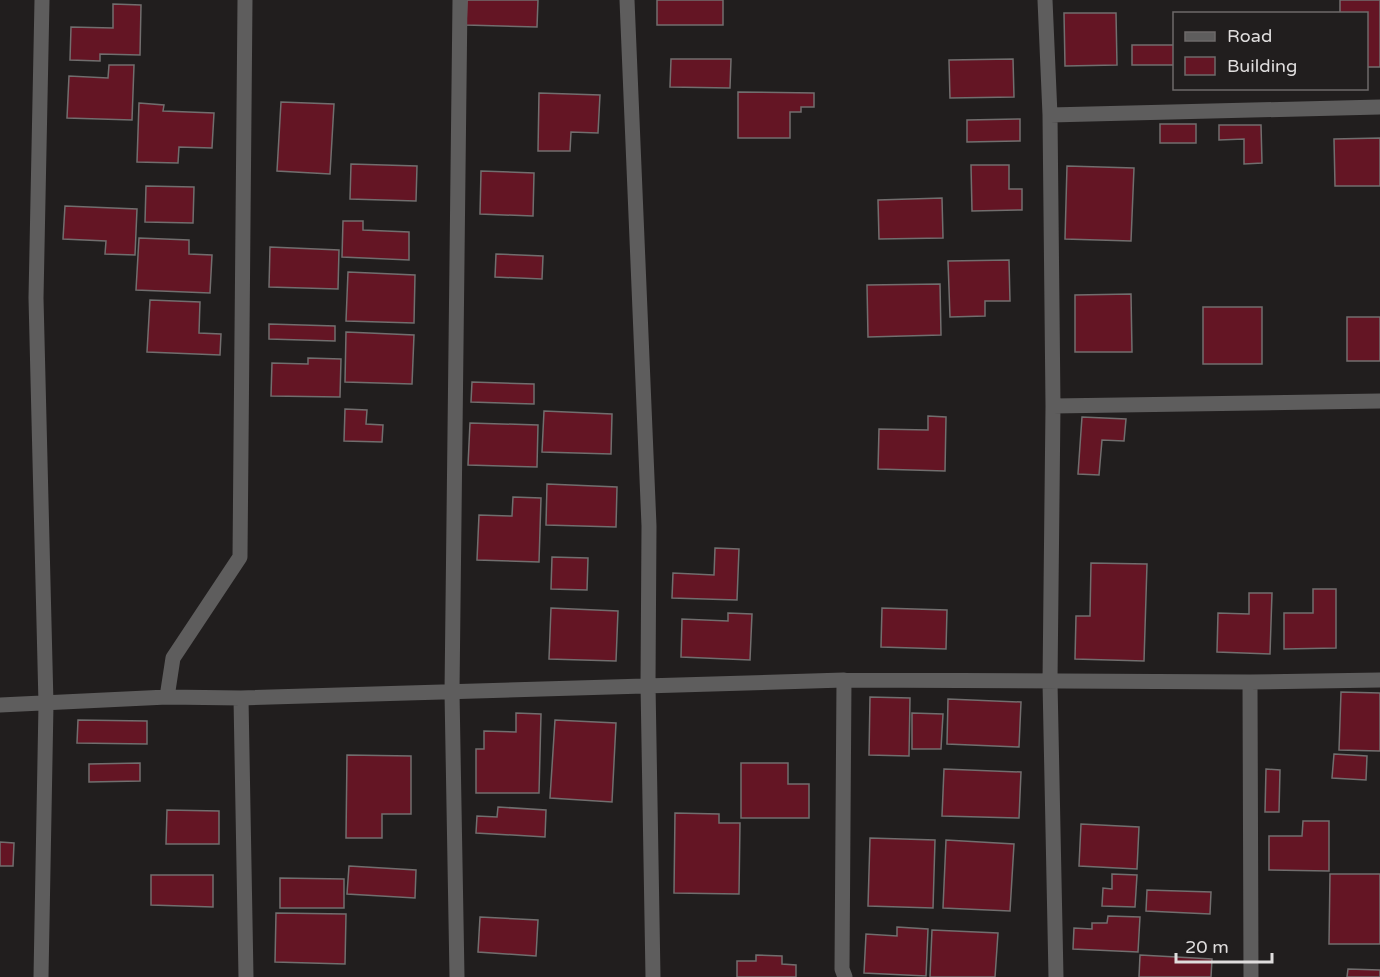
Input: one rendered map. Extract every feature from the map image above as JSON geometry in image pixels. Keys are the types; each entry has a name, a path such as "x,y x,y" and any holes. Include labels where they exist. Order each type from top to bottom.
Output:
{"street":[{"path":"41,977 46,704 36,298 42,0"},
{"path":"167,697 173,658 240,558 245,0"},
{"path":"457,977 452,692 460,0"},
{"path":"627,0 649,526 648,684 653,977"},
{"path":"1045,0 1050,115 1053,406 1050,682 1056,977"},
{"path":"1050,115 1380,107"},
{"path":"1053,406 1380,401"},
{"path":"0,705 167,697 241,698 648,684 844,680 1050,682 1380,680"},
{"path":"844,680 842,969 845,977"},
{"path":"1250,682 1251,977"},
{"path":"241,698 246,977"}],"building":[{"path":"467,0 538,0 537,27 466,25"},
{"path":"657,0 723,0 723,25 657,25"},
{"path":"1340,0 1380,0 1380,67 1368,67 1368,12 1340,12"},
{"path":"113,4 141,5 140,55 100,54 100,61 70,60 71,27 113,28"},
{"path":"1064,13 1116,13 1117,65 1065,66"},
{"path":"1132,45 1173,45 1173,65 1132,65"},
{"path":"671,59 731,59 730,88 670,87"},
{"path":"1013,59 1014,97 950,98 949,60"},
{"path":"109,65 134,65 132,120 67,118 69,76 108,78"},
{"path":"738,92 814,93 814,107 801,107 801,112 790,112 790,138 738,138"},
{"path":"539,93 600,95 598,133 571,132 570,151 538,151"},
{"path":"281,102 334,104 330,174 277,171"},
{"path":"139,103 164,105 163,111 214,113 212,148 179,147 178,163 137,162"},
{"path":"1020,119 1020,141 967,142 967,120"},
{"path":"1160,124 1196,124 1196,143 1160,143"},
{"path":"1219,125 1261,125 1262,163 1244,164 1244,139 1219,140"},
{"path":"1380,138 1380,186 1335,186 1334,139"},
{"path":"351,164 417,166 416,201 350,199"},
{"path":"971,165 1009,165 1009,189 1022,189 1022,210 972,211"},
{"path":"1067,166 1134,168 1131,241 1065,239"},
{"path":"481,171 534,173 533,216 480,214"},
{"path":"146,186 194,187 193,223 145,222"},
{"path":"942,198 943,238 879,239 878,200"},
{"path":"65,206 137,209 135,255 105,254 106,241 63,239"},
{"path":"343,221 363,221 363,230 409,232 409,260 342,257"},
{"path":"139,238 189,240 189,254 212,255 210,293 136,290"},
{"path":"270,247 339,250 338,289 269,287"},
{"path":"496,254 543,256 542,279 495,277"},
{"path":"1009,260 1010,301 985,301 985,316 950,317 948,261"},
{"path":"348,272 415,275 414,323 346,321"},
{"path":"940,284 941,335 868,337 867,285"},
{"path":"1131,294 1132,352 1075,352 1075,295"},
{"path":"150,300 200,302 199,333 221,334 220,355 147,352"},
{"path":"1203,307 1262,307 1262,364 1203,364"},
{"path":"1347,317 1380,317 1380,361 1347,361"},
{"path":"269,324 335,326 335,341 269,339"},
{"path":"346,332 414,335 412,384 345,382"},
{"path":"308,358 341,359 340,397 271,396 272,363 308,364"},
{"path":"472,382 534,384 534,404 471,402"},
{"path":"345,409 367,410 366,424 383,425 382,442 344,441"},
{"path":"544,411 612,414 611,454 542,452"},
{"path":"928,416 946,417 945,471 878,469 879,429 928,430"},
{"path":"1082,417 1126,419 1124,441 1102,440 1099,475 1078,474"},
{"path":"470,423 538,425 537,467 468,465"},
{"path":"547,484 617,487 616,527 546,525"},
{"path":"513,497 541,498 539,562 477,560 479,515 512,516"},
{"path":"715,548 739,549 737,600 672,598 673,573 714,575"},
{"path":"552,557 588,558 587,590 551,589"},
{"path":"1091,563 1147,564 1144,661 1075,659 1076,616 1090,616"},
{"path":"1313,589 1336,589 1336,648 1284,649 1284,613 1313,613"},
{"path":"1249,593 1272,593 1270,654 1217,652 1218,613 1249,614"},
{"path":"551,608 618,611 616,661 549,659"},
{"path":"882,608 947,610 946,649 881,647"},
{"path":"728,613 752,614 750,660 681,657 682,619 728,621"},
{"path":"1341,692 1380,693 1380,751 1339,750"},
{"path":"870,697 910,698 909,756 869,755"},
{"path":"948,699 1021,702 1019,747 947,744"},
{"path":"516,713 541,714 539,793 476,793 476,749 484,749 484,731 516,732"},
{"path":"912,713 943,714 941,749 912,749"},
{"path":"78,720 147,721 147,744 77,743"},
{"path":"555,720 616,723 612,802 550,798"},
{"path":"1334,754 1367,756 1366,780 1332,778"},
{"path":"347,755 411,756 411,814 382,814 382,838 346,838"},
{"path":"140,763 140,781 89,782 89,764"},
{"path":"741,763 788,763 788,784 809,784 809,818 741,818"},
{"path":"944,769 1021,772 1019,818 942,816"},
{"path":"1266,769 1280,770 1279,812 1265,812"},
{"path":"498,807 546,810 545,837 476,833 477,816 497,817"},
{"path":"167,810 219,811 219,844 166,844"},
{"path":"675,813 719,814 719,823 740,823 739,894 674,893"},
{"path":"1303,821 1329,821 1329,871 1269,870 1269,836 1302,836"},
{"path":"1081,824 1139,827 1137,869 1079,866"},
{"path":"870,838 935,840 933,908 868,906"},
{"path":"946,840 1014,844 1010,911 943,908"},
{"path":"0,842 14,843 13,866 0,866"},
{"path":"349,866 416,870 415,898 347,894"},
{"path":"1112,874 1137,875 1135,907 1102,906 1103,888 1112,889"},
{"path":"1330,874 1380,874 1380,944 1329,944"},
{"path":"151,875 213,875 213,907 151,905"},
{"path":"280,878 344,879 344,908 280,908"},
{"path":"1147,890 1211,892 1210,914 1146,911"},
{"path":"276,913 346,914 345,964 275,962"},
{"path":"1108,916 1140,917 1138,952 1073,949 1074,928 1092,929 1092,923 1107,923"},
{"path":"480,917 538,920 536,956 478,952"},
{"path":"897,927 928,929 926,976 864,973 866,934 897,936"},
{"path":"932,930 998,933 995,977 930,977"},
{"path":"756,955 782,956 782,964 796,965 796,977 737,977 737,961 756,961"},
{"path":"1140,955 1212,959 1211,977 1139,977"},
{"path":"1348,969 1380,970 1380,977 1347,977"}]}
